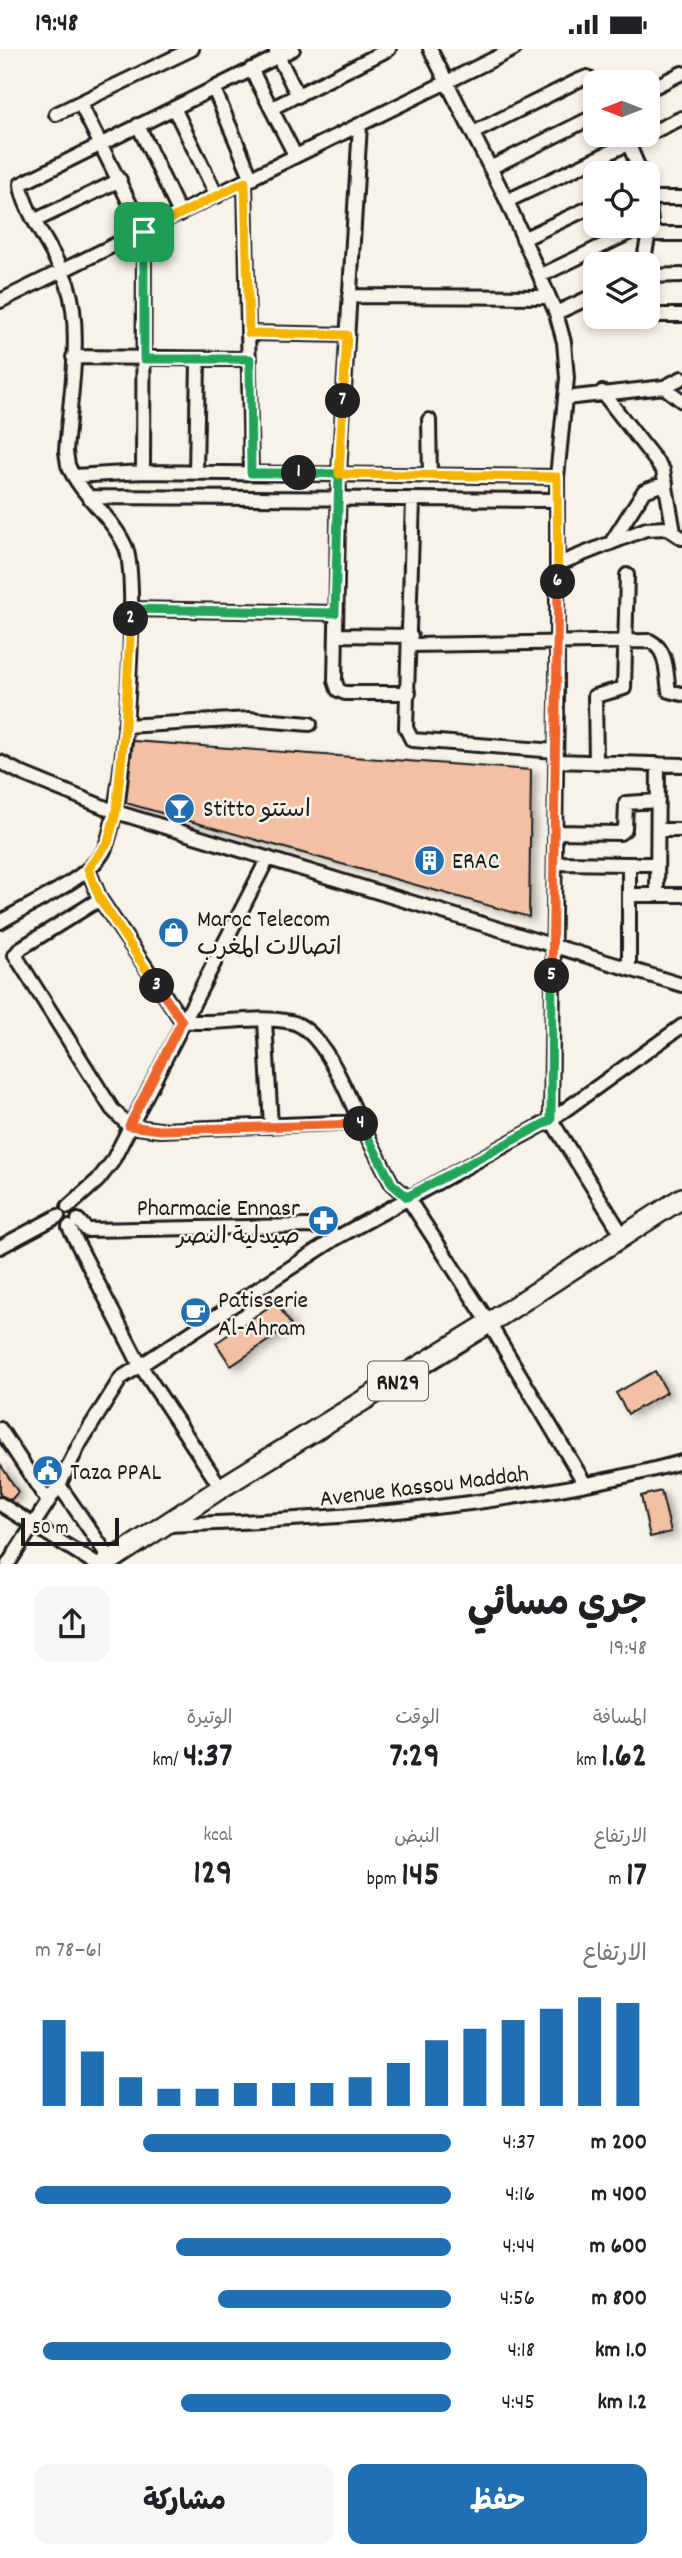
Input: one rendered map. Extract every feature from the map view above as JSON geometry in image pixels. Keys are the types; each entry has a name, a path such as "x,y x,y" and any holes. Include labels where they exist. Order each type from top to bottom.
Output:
{"main road":[{"name":"RN29","path":"104,1562 489,1323 682,1198"}],"street":[{"path":"56,114 192,49"},
{"path":"0,922 88,869 108,842 116,812 125,726 131,609 131,572 125,547 74,475 66,452 73,357 71,299 63,273 21,190 22,181 214,89 277,53 293,49"},
{"path":"272,108 389,49"},
{"path":"430,49 507,201 540,276 556,313 567,362 566,398 557,477 551,1120 624,1236"},
{"path":"0,302 514,49"},
{"path":"277,53 298,96"},
{"path":"251,69 295,155"},
{"path":"660,84 682,73"},
{"path":"473,133 583,79"},
{"path":"214,89 248,180 251,473"},
{"path":"80,103 144,232 144,472"},
{"path":"174,108 217,196"},
{"path":"660,129 682,118"},
{"path":"490,167 583,122"},
{"path":"138,125 180,214"},
{"path":"360,125 338,497 335,613 338,690 345,693 409,693"},
{"path":"507,201 625,147"},
{"path":"36,220 120,180"},
{"path":"660,198 682,198"},
{"path":"523,239 583,211"},
{"path":"660,229 682,235"},
{"path":"540,276 621,238"},
{"path":"660,276 682,275"},
{"path":"349,296 549,297"},
{"path":"556,313 583,301"},
{"path":"660,315 682,315"},
{"path":"249,333 347,335"},
{"path":"73,357 198,361 250,359"},
{"path":"196,473 198,361"},
{"path":"566,398 664,387 682,378"},
{"path":"664,387 682,401"},
{"path":"602,393 657,462 666,483 678,535"},
{"path":"429,420 430,476"},
{"path":"74,475 144,472 557,477"},
{"path":"610,543 640,495 666,483"},
{"path":"89,497 338,497 557,501"},
{"path":"413,499 411,641 406,728 412,740 596,762 682,765"},
{"path":"558,564 646,529 662,527 678,535"},
{"path":"596,762 596,696 623,690 627,642 627,575"},
{"path":"131,609 335,613"},
{"path":"336,635 411,641 655,643 666,666 668,691 682,694"},
{"path":"125,726 249,719 310,724"},
{"path":"0,762 116,812 682,985"},
{"path":"657,895 659,764"},
{"path":"555,832 620,833 625,829 626,803 658,801"},
{"path":"658,830 682,830"},
{"path":"0,1247 63,1212 98,1180 112,1162 268,858"},
{"path":"555,863 657,864"},
{"path":"628,968 629,865"},
{"path":"88,869 100,899 182,1021"},
{"path":"629,895 682,895"},
{"path":"100,899 21,948 15,955 83,1066 112,1109 129,1126 160,1130 360,1122"},
{"path":"182,1021 293,1022 316,1039 392,1184 407,1197 489,1323 585,1484"},
{"path":"265,1021 271,1126"},
{"path":"8,1564 32,1522 59,1485 121,1378 338,1237 551,1120 682,1026"},
{"path":"63,1212 77,1212 73,1224 140,1365 221,1487"},
{"path":"73,1224 87,1230 307,1226 320,1227 338,1237"},
{"path":"0,1429 47,1500"},
{"name":"Avenue Kassou Maddah","path":"167,1525 283,1522 524,1496 682,1462"},
{"path":"59,1485 104,1562"},
{"path":"0,1504 104,1562"}],"building":[{"name":"ERAC","path":"133,741 531,770 529,917 126,803"},
{"path":"276,1302 291,1325 231,1366 216,1343"},
{"path":"655,1371 667,1392 628,1414 616,1393"},
{"path":"0,1464 18,1492 11,1500 0,1495"},
{"path":"661,1491 671,1532 650,1537 641,1496"}],"place":[{"name":"Stitto استتو","path":"180,808"},
{"name":"ERAC","path":"429,860"},
{"name":"Maroc Telecom اتصالات المغرب","path":"174,932"},
{"name":"Pharmacie Ennasr صيدلية النصر","path":"323,1221"},
{"name":"Patisserie Al-Ahram","path":"195,1313"},
{"name":"Taza PPAL","path":"47,1471"}],"route":[{"path":"144,232 144,359 250,359 251,473 339,474 335,613 131,609 125,726 116,812 108,842 101,856 88,869 100,899 182,1021 129,1126 160,1130 360,1122 392,1184 407,1197 551,1120 557,477 339,474 347,335 249,333 245,182 144,232"}]}
